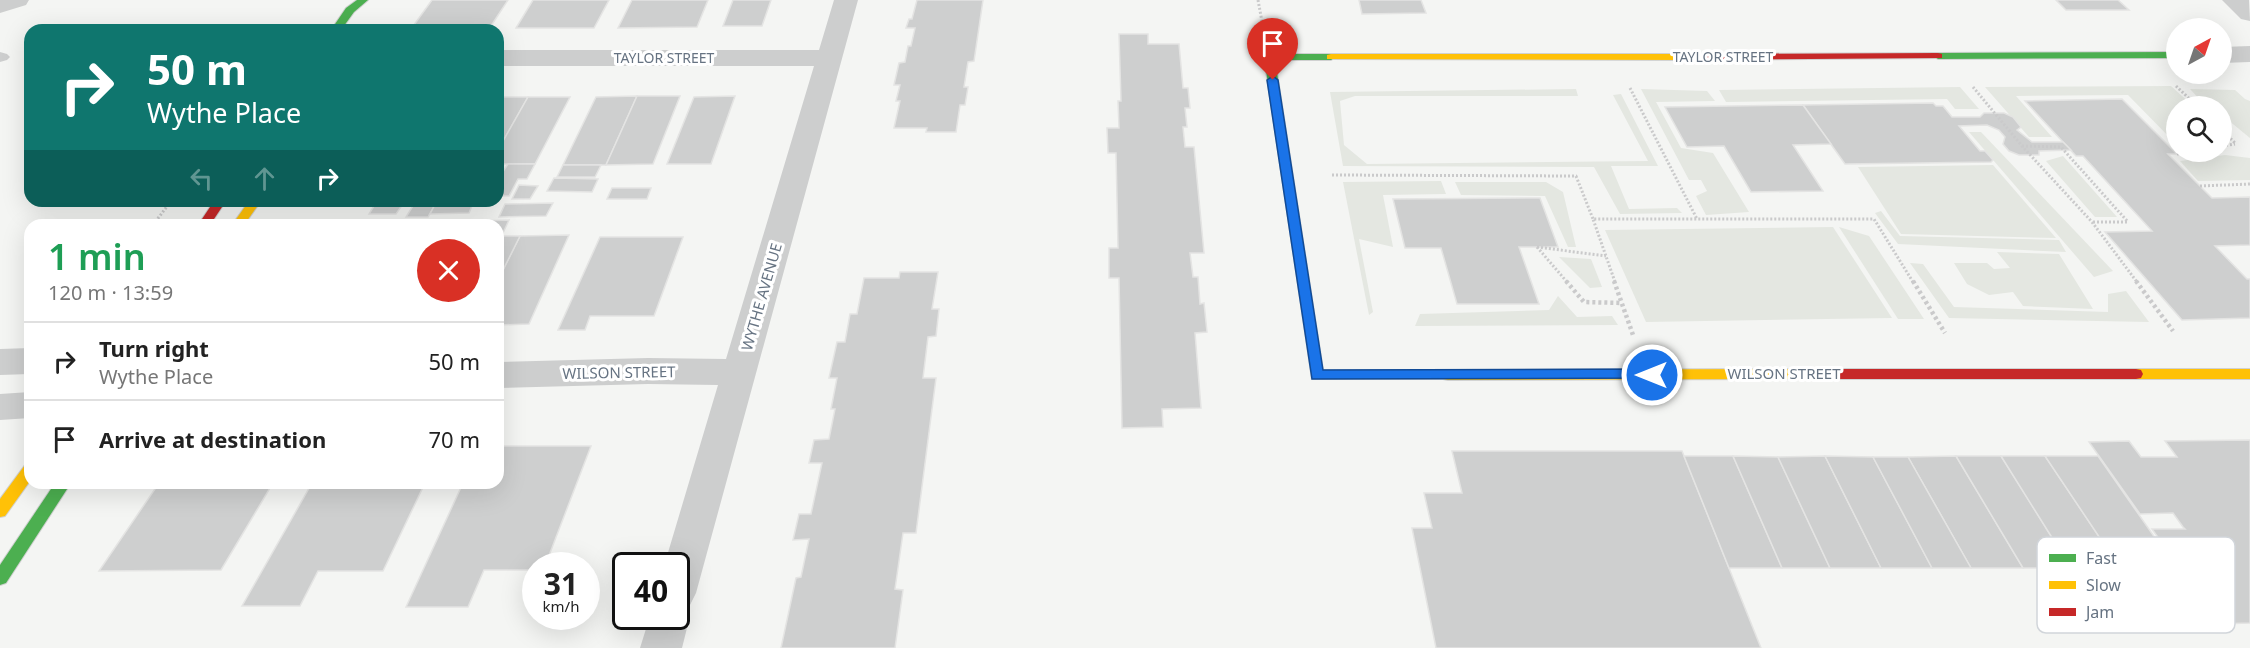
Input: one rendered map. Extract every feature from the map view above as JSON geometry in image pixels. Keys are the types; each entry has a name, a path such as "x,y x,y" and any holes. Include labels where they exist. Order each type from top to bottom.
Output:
{"street":[{"path":"0,6 17,0"},
{"path":"340,24 350,10 363,0"},
{"name":"WYTHE AVENUE","path":"688,552 846,0"},
{"path":"2234,0 2250,14"},
{"path":"2232,55 2250,54"},
{"name":"TAYLOR STREET","path":"1317,375 1269,57 2166,55"},
{"name":"TAYLOR STREET","path":"504,58 830,58"},
{"name":"WILSON STREET","path":"504,375 740,372"},
{"name":"WILSON STREET","path":"1317,375 2250,374"},
{"path":"0,407 24,405"},
{"path":"0,511 24,477"},
{"path":"0,578 59,489"},
{"path":"661,648 666,630"}],"path":[{"path":"1626,79 1696,219"},
{"path":"2174,84 2187,96"},
{"path":"1972,86 2022,146 2092,222 2173,332"},
{"path":"2022,146 2061,147 2128,222 2092,222"},
{"path":"1332,175 1576,176 1633,335"},
{"path":"2200,186 2250,184"},
{"path":"1593,219 1874,219 1945,333"},
{"path":"1606,256 1537,247 1584,302 1622,303"}],"shaded area":[{"path":"2171,86 2182,96 2166,96 2166,134 2128,95 2016,96 2052,137 2029,137 1985,87"},
{"path":"1960,87 1979,109 1955,109 1947,99 1726,102 1719,90"},
{"path":"1576,89 1578,96 1355,96 1340,101 1344,145 1367,164 1648,161 1613,95 1621,94 1658,166 1611,166 1629,209 1677,208 1682,213 1620,214 1594,167 1343,166 1330,92"},
{"path":"1641,89 1707,91 1715,101 1656,102 1681,148 1713,153 1749,212 1706,215 1696,196 1707,191 1701,180 1689,180"},
{"path":"2190,89 2235,90 2250,101 2250,138 2232,123 2232,96 2197,96"},
{"path":"1969,132 1981,132 2113,271 2094,277"},
{"path":"2063,156 2117,217 2095,217 2046,161"},
{"path":"2232,156 2250,158 2250,180 2198,181 2181,162 2232,162"},
{"path":"1993,165 2056,238 1901,234 1858,167"},
{"path":"1441,181 1446,194 1383,195 1393,247 1359,239 1373,312 1369,315 1343,182"},
{"path":"1455,182 1546,182 1563,192 1576,247 1568,247 1545,196 1461,195"},
{"path":"1881,211 1900,236 2059,240 2066,252 1898,244 1875,213"},
{"path":"1833,227 1892,318 1646,322 1605,230"},
{"path":"1839,227 1869,236 1924,319 1898,319"},
{"path":"1997,252 2059,254 2093,309 2023,306 2013,292 1989,295 1967,284 1954,263 1987,263 1994,269 2010,268"},
{"path":"1559,257 1591,259 1602,287 1590,288"},
{"path":"1910,263 1923,264 1954,307 2108,312 2108,294 2126,291 2149,322 1949,318"},
{"path":"1558,296 1577,317 1612,316 1618,325 1415,326 1420,314 1549,310"}],"building":[{"path":"432,0 508,0 492,24 415,24"},
{"path":"533,0 609,0 594,28 516,28"},
{"path":"632,0 708,0 697,27 618,28"},
{"path":"733,0 771,0 762,26 723,26"},
{"path":"917,0 983,0 974,61 968,62 964,87 968,87 965,105 960,105 956,132 926,132 927,128 894,128 900,101 896,101 900,85 894,85 899,63 905,62 908,46 911,46 915,28 906,28 909,19 912,19"},
{"path":"1359,0 1421,0 1426,13 1362,14"},
{"path":"2056,0 2118,0 2129,10 2066,10"},
{"path":"1119,34 1148,34 1148,44 1179,44 1183,88 1188,88 1190,108 1185,108 1187,127 1183,127 1185,147 1194,147 1204,253 1190,253 1193,277 1198,277 1200,304 1204,303 1207,332 1195,333 1201,408 1162,409 1163,427 1122,428 1119,278 1109,278 1109,248 1118,248 1116,153 1108,153 1107,128 1119,128 1118,101 1121,101"},
{"path":"637,96 606,165 563,165 596,97"},
{"path":"637,96 680,96 653,164 606,165"},
{"path":"735,96 711,164 667,164 694,97"},
{"path":"504,97 528,97 504,139"},
{"path":"528,97 570,97 535,164 504,164 504,139"},
{"path":"2122,99 2166,143 2166,162 2176,162 2212,198 2250,197 2250,245 2215,246 2247,279 2250,279 2250,318 2182,320 2105,232 2152,231 2083,156 2076,156 2025,101"},
{"path":"1933,103 1936,106 1943,106 1952,117 1980,117 1984,113 2004,113 2013,117 2021,127 2017,130 2032,142 2063,142 2071,150 2039,151 2039,155 2019,155 2009,151 2003,144 2005,137 1999,130 1987,125 1959,126 1980,151 1985,151 1993,160 1991,162 1845,164 1803,105"},
{"path":"1803,105 1831,144 1793,145 1823,191 1751,192 1724,146 1687,147 1665,107"},
{"path":"508,164 535,164 527,179 518,179 509,196 504,196 504,170"},
{"path":"563,165 601,165 595,177 557,177"},
{"path":"554,178 598,179 592,192 547,191"},
{"path":"519,185 538,186 530,199 512,199"},
{"path":"612,188 651,188 647,199 607,199"},
{"path":"1540,198 1558,247 1519,247 1539,304 1457,304 1441,248 1405,248 1393,199"},
{"path":"553,203 546,216 499,217 505,204"},
{"path":"373,207 401,207 396,214 369,214"},
{"path":"412,207 434,207 428,217 406,217"},
{"path":"434,207 472,207 469,213 430,214"},
{"path":"504,220 509,220 504,231"},
{"path":"569,235 529,324 504,325 504,268 520,236"},
{"path":"504,236 520,236 504,268"},
{"path":"600,237 683,237 654,316 590,316 585,330 558,330"},
{"path":"900,272 938,272 932,309 939,309 936,336 928,337 923,378 936,378 916,533 903,533 895,589 903,590 895,648 781,648 796,578 801,577 809,539 793,540 799,514 811,514 822,463 809,463 814,440 829,439 835,409 831,409 837,378 829,378 837,342 845,342 850,314 857,314 864,278 899,278"},
{"path":"2250,440 2250,623 2235,623 2235,537 2158,537 2152,529 2185,529 2173,513 2140,514 2089,442 2129,441 2141,457 2177,457 2165,441"},
{"path":"504,446 591,446 550,552 522,552 522,570 484,570 468,607 406,607 460,489 504,489"},
{"path":"1452,451 1682,451 1761,648 1436,648 1412,528 1432,528 1424,493 1462,493"},
{"path":"1684,456 1733,456 1782,568 1729,568"},
{"path":"1733,456 1778,457 1830,568 1782,568"},
{"path":"1825,456 1881,568 1830,568 1778,457"},
{"path":"1825,456 1873,457 1932,568 1881,568"},
{"path":"1956,456 2023,568 1971,568 1908,457"},
{"path":"1956,456 2001,456 2052,537 2037,537 2037,568 2023,568"},
{"path":"2001,456 2045,456 2099,537 2052,537"},
{"path":"2045,456 2098,456 2154,537 2099,537"},
{"path":"1873,457 1908,457 1971,568 1932,568"},
{"path":"155,489 269,489 221,570 99,571"},
{"path":"309,489 422,489 383,571 318,571 300,606 242,606"}],"traffic: fast":[{"path":"340,24 350,10 363,0"},
{"path":"1938,56 2166,55"},
{"path":"1331,57 1269,57 1317,375 1448,375"},
{"path":"0,578 59,489"}],"traffic: slow":[{"path":"1331,57 1684,57"},
{"path":"242,219 251,207"},
{"path":"1448,375 1811,374"},
{"path":"2136,374 2250,374"},
{"path":"0,511 24,477"}],"traffic: jam":[{"path":"1684,57 1938,56"},
{"path":"208,219 216,207"},
{"path":"1811,374 2136,374"}],"route":[{"path":"1273,80 1317,375 1652,375"}]}
